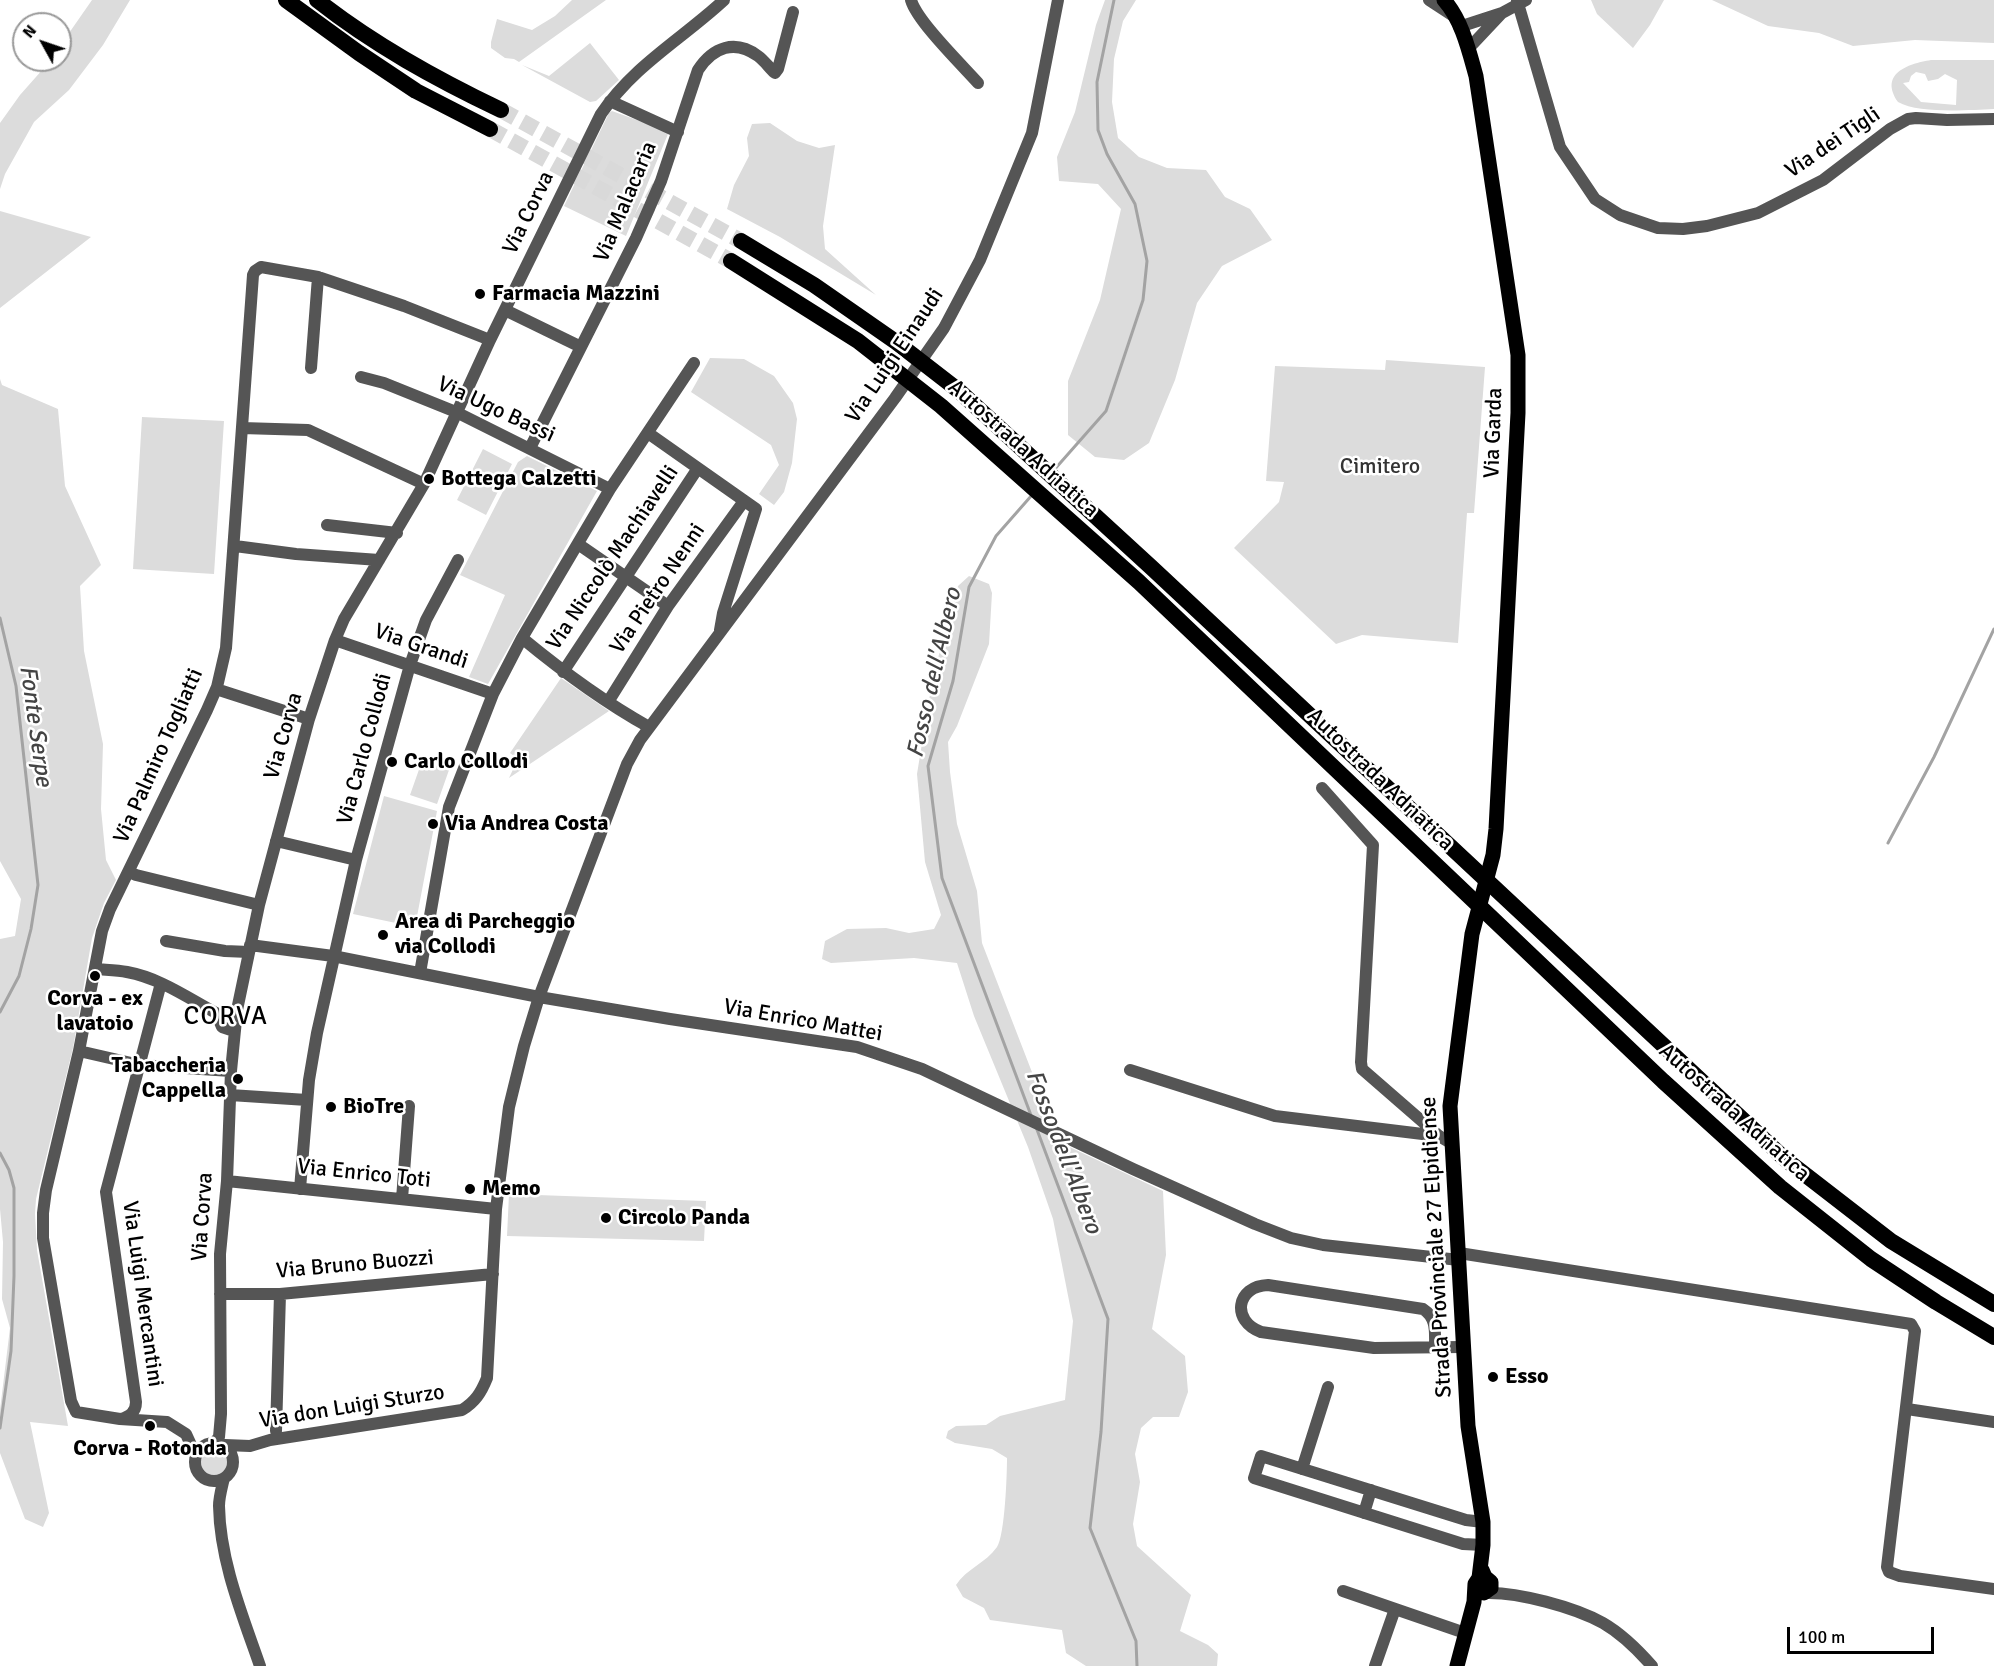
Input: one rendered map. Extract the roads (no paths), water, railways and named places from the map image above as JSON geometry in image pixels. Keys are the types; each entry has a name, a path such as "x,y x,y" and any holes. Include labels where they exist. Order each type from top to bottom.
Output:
{"highway":[{"path":"286,0 416,91 490,129"},
{"path":"317,0 376,43 432,76 501,110"},
{"name":"Autostrada Adriatica","path":"741,241 814,285 896,342 958,390 1785,1159 1891,1241 1994,1304"},
{"name":"Autostrada Adriatica","path":"731,261 835,325 904,375 1139,582 1663,1081 1780,1187 1871,1258 1936,1302 1994,1337"}],"main road":[{"name":"Via Garda","path":"1444,0 1469,48 1478,87 1518,355 1518,413 1499,781 1493,855"},
{"name":"Strada Provinciale 27 Elpidiense","path":"1457,1666 1481,1584 1483,1522 1468,1426 1462,1347 1459,1256 1445,1139 1472,934 1493,855"}],"street":[{"name":"Via Corva","path":"216,1444 219,1437 221,1414 220,1254 227,1181 231,1071 237,1010 259,905 309,719 335,640 357,595 397,533 424,484 490,340 601,114 610,101 646,63 724,0"},
{"path":"911,0 925,23 978,83"},
{"name":"Via Luigi Einaudi","path":"462,1410 477,1398 487,1378 496,1209 509,1107 524,1046 539,997 627,764 649,727 896,398 944,328 975,270 1032,133 1058,0"},
{"path":"1429,0 1457,22 1502,13"},
{"path":"1469,48 1502,13 1520,1"},
{"name":"Via dei Tigli","path":"1520,1 1560,147 1595,199 1639,223 1658,228 1683,229 1707,226 1758,213 1823,180 1890,129 1908,119 1994,119"},
{"name":"Via Malacaria","path":"530,448 636,238 661,181 698,70 705,59 718,50 730,47 743,48 757,55 775,73 793,12"},
{"path":"610,101 678,132"},
{"name":"Via Palmiro Togliatti","path":"120,1419 76,1412 70,1401 43,1230 46,1190 79,1052 102,931 216,689 226,648 253,275 258,268 265,267 318,277 404,306 490,340"},
{"path":"311,368 318,277"},
{"path":"505,310 581,347"},
{"path":"420,973 449,807 493,694 522,638 610,489 694,363"},
{"name":"Via Ugo Bassi","path":"361,377 384,383 456,412 610,489"},
{"path":"242,428 309,430 424,484"},
{"path":"648,433 744,501"},
{"name":"Via Niccolò Machiavelli","path":"563,672 698,468"},
{"name":"Via Luigi Einaudi","path":"719,634 723,613 756,509 744,501"},
{"name":"Via Pietro Nenni","path":"608,702 668,606 744,501"},
{"path":"327,525 397,533"},
{"path":"578,544 668,606"},
{"path":"235,546 379,560"},
{"name":"Via Carlo Collodi","path":"300,1189 307,1100 317,1033 356,860 410,665 426,620 458,560"},
{"path":"522,638 563,672 649,727"},
{"name":"Via Grandi","path":"335,640 493,694"},
{"path":"216,689 309,719"},
{"path":"1322,788 1373,845 1362,1069 1445,1139"},
{"path":"276,841 356,860"},
{"path":"129,872 259,905"},
{"name":"Via Enrico Mattei","path":"166,941 225,951 250,949 333,956 539,997 858,1047 922,1069 1211,1204 1291,1238 1323,1245 1459,1256 1907,1322 1915,1331 1888,1559 1889,1572 1900,1576 1994,1589"},
{"path":"95,969 126,972 161,983 216,1013 237,1010"},
{"name":"Via Luigi Mercantini","path":"136,1402 106,1192 161,983"},
{"path":"216,1013 222,1027 234,1031"},
{"path":"79,1052 140,1065 231,1071"},
{"path":"1130,1070 1275,1116 1445,1139"},
{"path":"230,1095 307,1100"},
{"path":"402,1199 409,1106"},
{"name":"Via Enrico Toti","path":"227,1181 496,1209"},
{"name":"Via Bruno Buozzi","path":"220,1294 280,1294 492,1274"},
{"path":"1435,1347 1434,1322 1429,1313 1423,1309 1268,1284 1250,1289 1241,1305 1241,1314 1245,1322 1252,1329 1261,1332 1374,1348 1462,1347"},
{"path":"276,1431 280,1294"},
{"path":"1302,1469 1328,1387"},
{"path":"120,1419 130,1415 136,1407 136,1402"},
{"path":"136,1402 147,1412 156,1416 177,1419 199,1440 216,1444 232,1454 231,1470 224,1478 219,1504 224,1553 260,1666"},
{"path":"1907,1409 1994,1422"},
{"name":"Via don Luigi Sturzo","path":"216,1444 250,1446 270,1440 462,1410"},
{"path":"120,1419 152,1420 177,1426 186,1434 196,1456 196,1468 209,1480 219,1504"},
{"path":"196,1456 199,1451 216,1444"},
{"name":"Via don Luigi Sturzo","path":"233,1459 250,1446"},
{"path":"1483,1522 1466,1520 1261,1456 1254,1478 1463,1544 1483,1545"},
{"path":"209,1480 224,1478"},
{"path":"1364,1513 1371,1490"},
{"path":"1481,1584 1566,1609 1602,1623 1638,1650 1652,1666"},
{"path":"1343,1591 1465,1633"},
{"path":"1375,1666 1395,1609"}],"waterway":[{"name":"Fosso dell'Albero","path":"1054,470 1106,411 1143,300 1147,261 1135,204 1107,154 1098,130 1097,82 1114,0"},
{"name":"Fosso dell'Albero","path":"1032,495 996,536 969,587 953,681 928,766 942,878 1032,1118"},
{"name":"Fonte Serpe","path":"0,618 16,686 38,885 31,929 19,976 0,1012"},
{"path":"1888,843 1934,757 1994,629"},
{"name":"Fosso dell'Albero","path":"1036,1127 1108,1319 1101,1432 1090,1528 1136,1641 1137,1666"},
{"name":"Fonte Serpe","path":"0,1153 9,1170 14,1188 11,1351 0,1428"}],"tunnel":[{"path":"501,110 741,241"},
{"path":"490,129 731,261"}],"place":[{"name":"Farmacia Mazzini","path":"480,294"},
{"name":"Bottega Calzetti","path":"429,479"},
{"name":"Carlo Collodi","path":"392,762"},
{"name":"Via Andrea Costa","path":"433,824"},
{"name":"Area di Parcheggio via Collodi","path":"383,935"},
{"name":"Corva - ex lavatoio","path":"95,976"},
{"name":"Tabaccheria Cappella","path":"238,1079"},
{"name":"BioTre","path":"331,1107"},
{"name":"Memo","path":"470,1189"},
{"name":"Circolo Panda","path":"606,1218"},
{"name":"Esso","path":"1493,1377"},
{"name":"Corva - Rotonda","path":"150,1426"}],"district":[{"name":"CORVA","path":"226,1017"}],"park label":[{"name":"Cimitero","path":"1380,467"}]}
